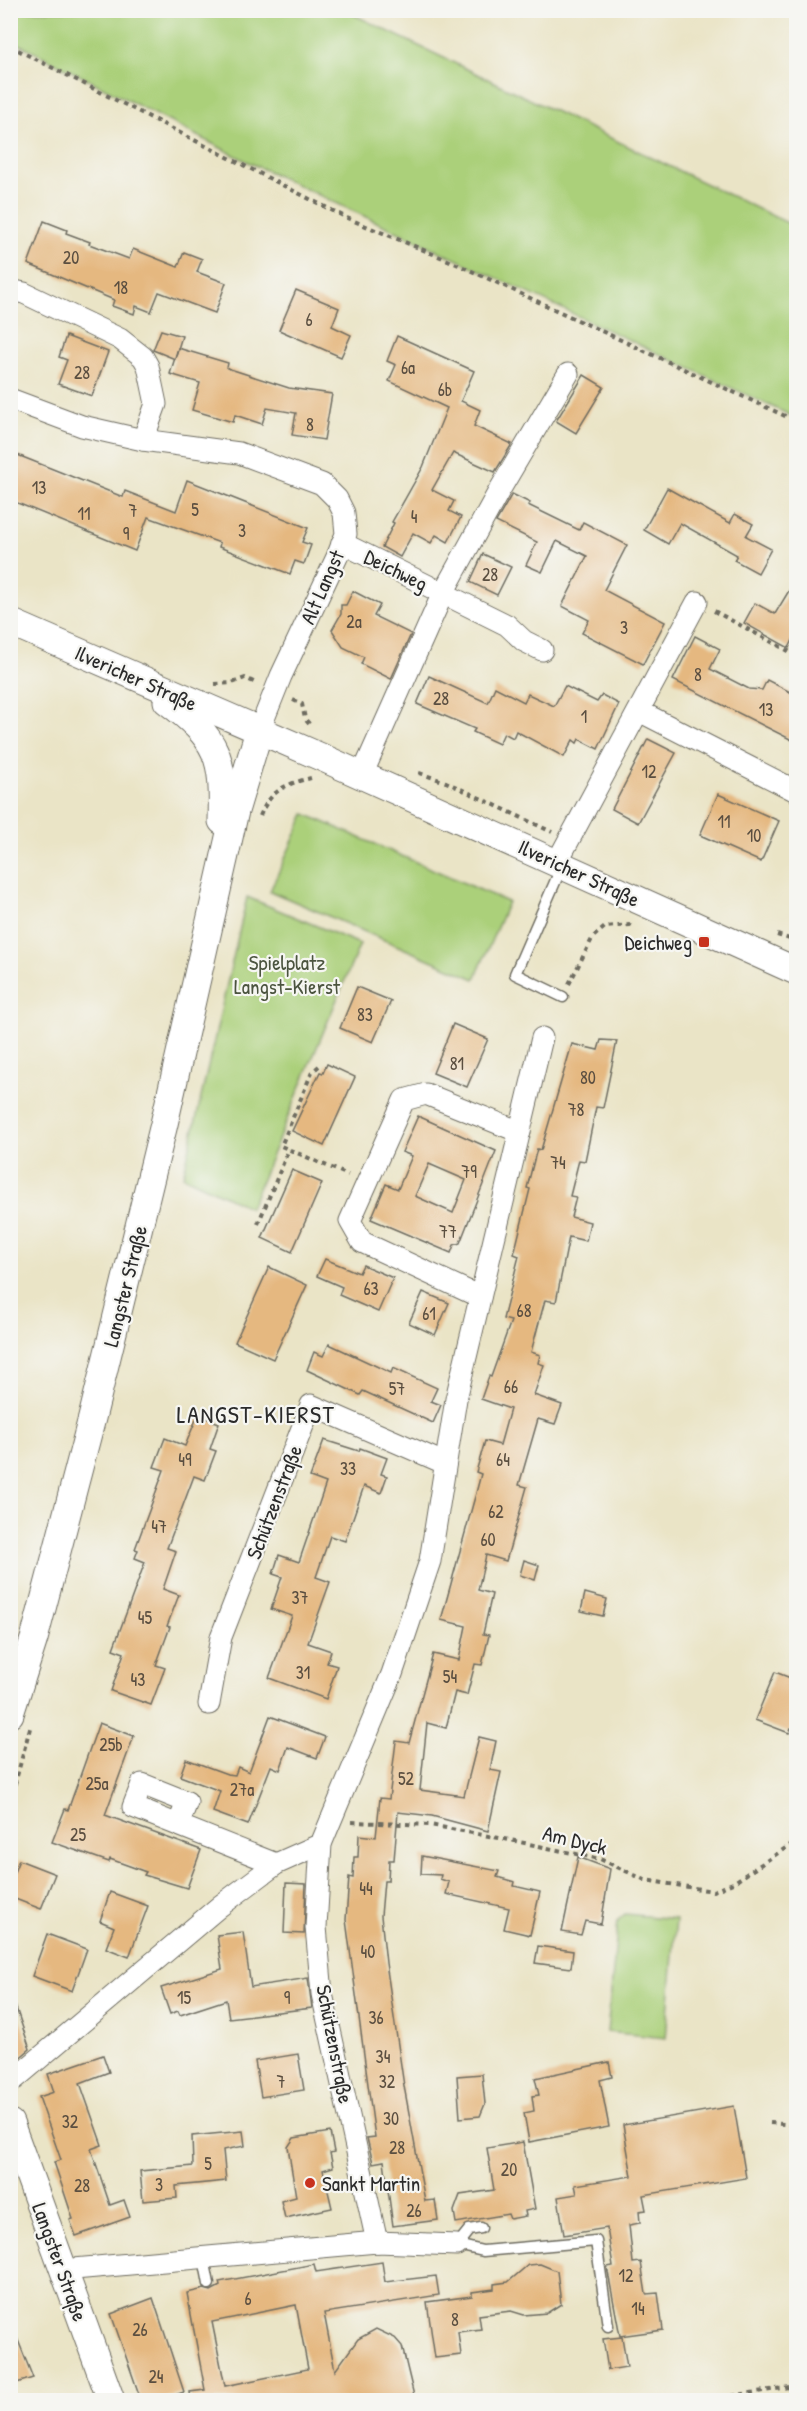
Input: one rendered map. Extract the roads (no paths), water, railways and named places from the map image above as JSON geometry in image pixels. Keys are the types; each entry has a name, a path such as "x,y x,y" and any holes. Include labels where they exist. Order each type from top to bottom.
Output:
{"street":[{"path":"10,290 24,293 120,339 143,357 148,366 156,404 143,440"},
{"path":"362,775 443,593 499,491 568,374"},
{"name":"Alt Langst","path":"10,399 82,426 143,440 239,453 322,484 337,499 344,513 346,534 281,676 259,731"},
{"name":"Deichweg","path":"342,543 507,625 524,641 542,650"},
{"path":"560,864 697,602"},
{"name":"Ilvericher Straße","path":"10,622 362,775 796,971"},
{"name":"Langster Straße","path":"140,680 206,734 216,750 222,767 225,854"},
{"path":"639,711 796,791"},
{"name":"Langster Straße","path":"10,1714 34,1638 93,1418 164,1124 225,854 259,731"},
{"name":"Schützenstraße","path":"377,2242 322,1994 316,1928 321,1844 392,1674 430,1561 444,1463 480,1297 542,1038"},
{"path":"480,1297 362,1242 350,1221 404,1100 426,1094 520,1132"},
{"name":"Schützenstraße","path":"209,1704 221,1637 311,1405 444,1463"},
{"path":"178,1825 276,1864"},
{"path":"10,2083 220,1906 276,1864 321,1844"},
{"name":"Langster Straße","path":"10,2123 111,2400"},
{"path":"63,2270 377,2242 457,2245"}],"lane":[{"path":"560,864 515,974 563,997"},
{"path":"481,2228 469,2230 457,2245 483,2251 596,2241 608,2326"},
{"path":"204,2258 209,2284"}],"place":[{"name":"Deichweg","path":"704,942"},
{"name":"Sankt Martin","path":"310,2183"}],"district":[{"name":"LANGST-KIERST","path":"256,1414"}],"park label":[{"name":"Spielplatz Langst-Kierst","path":"287,974"}]}
